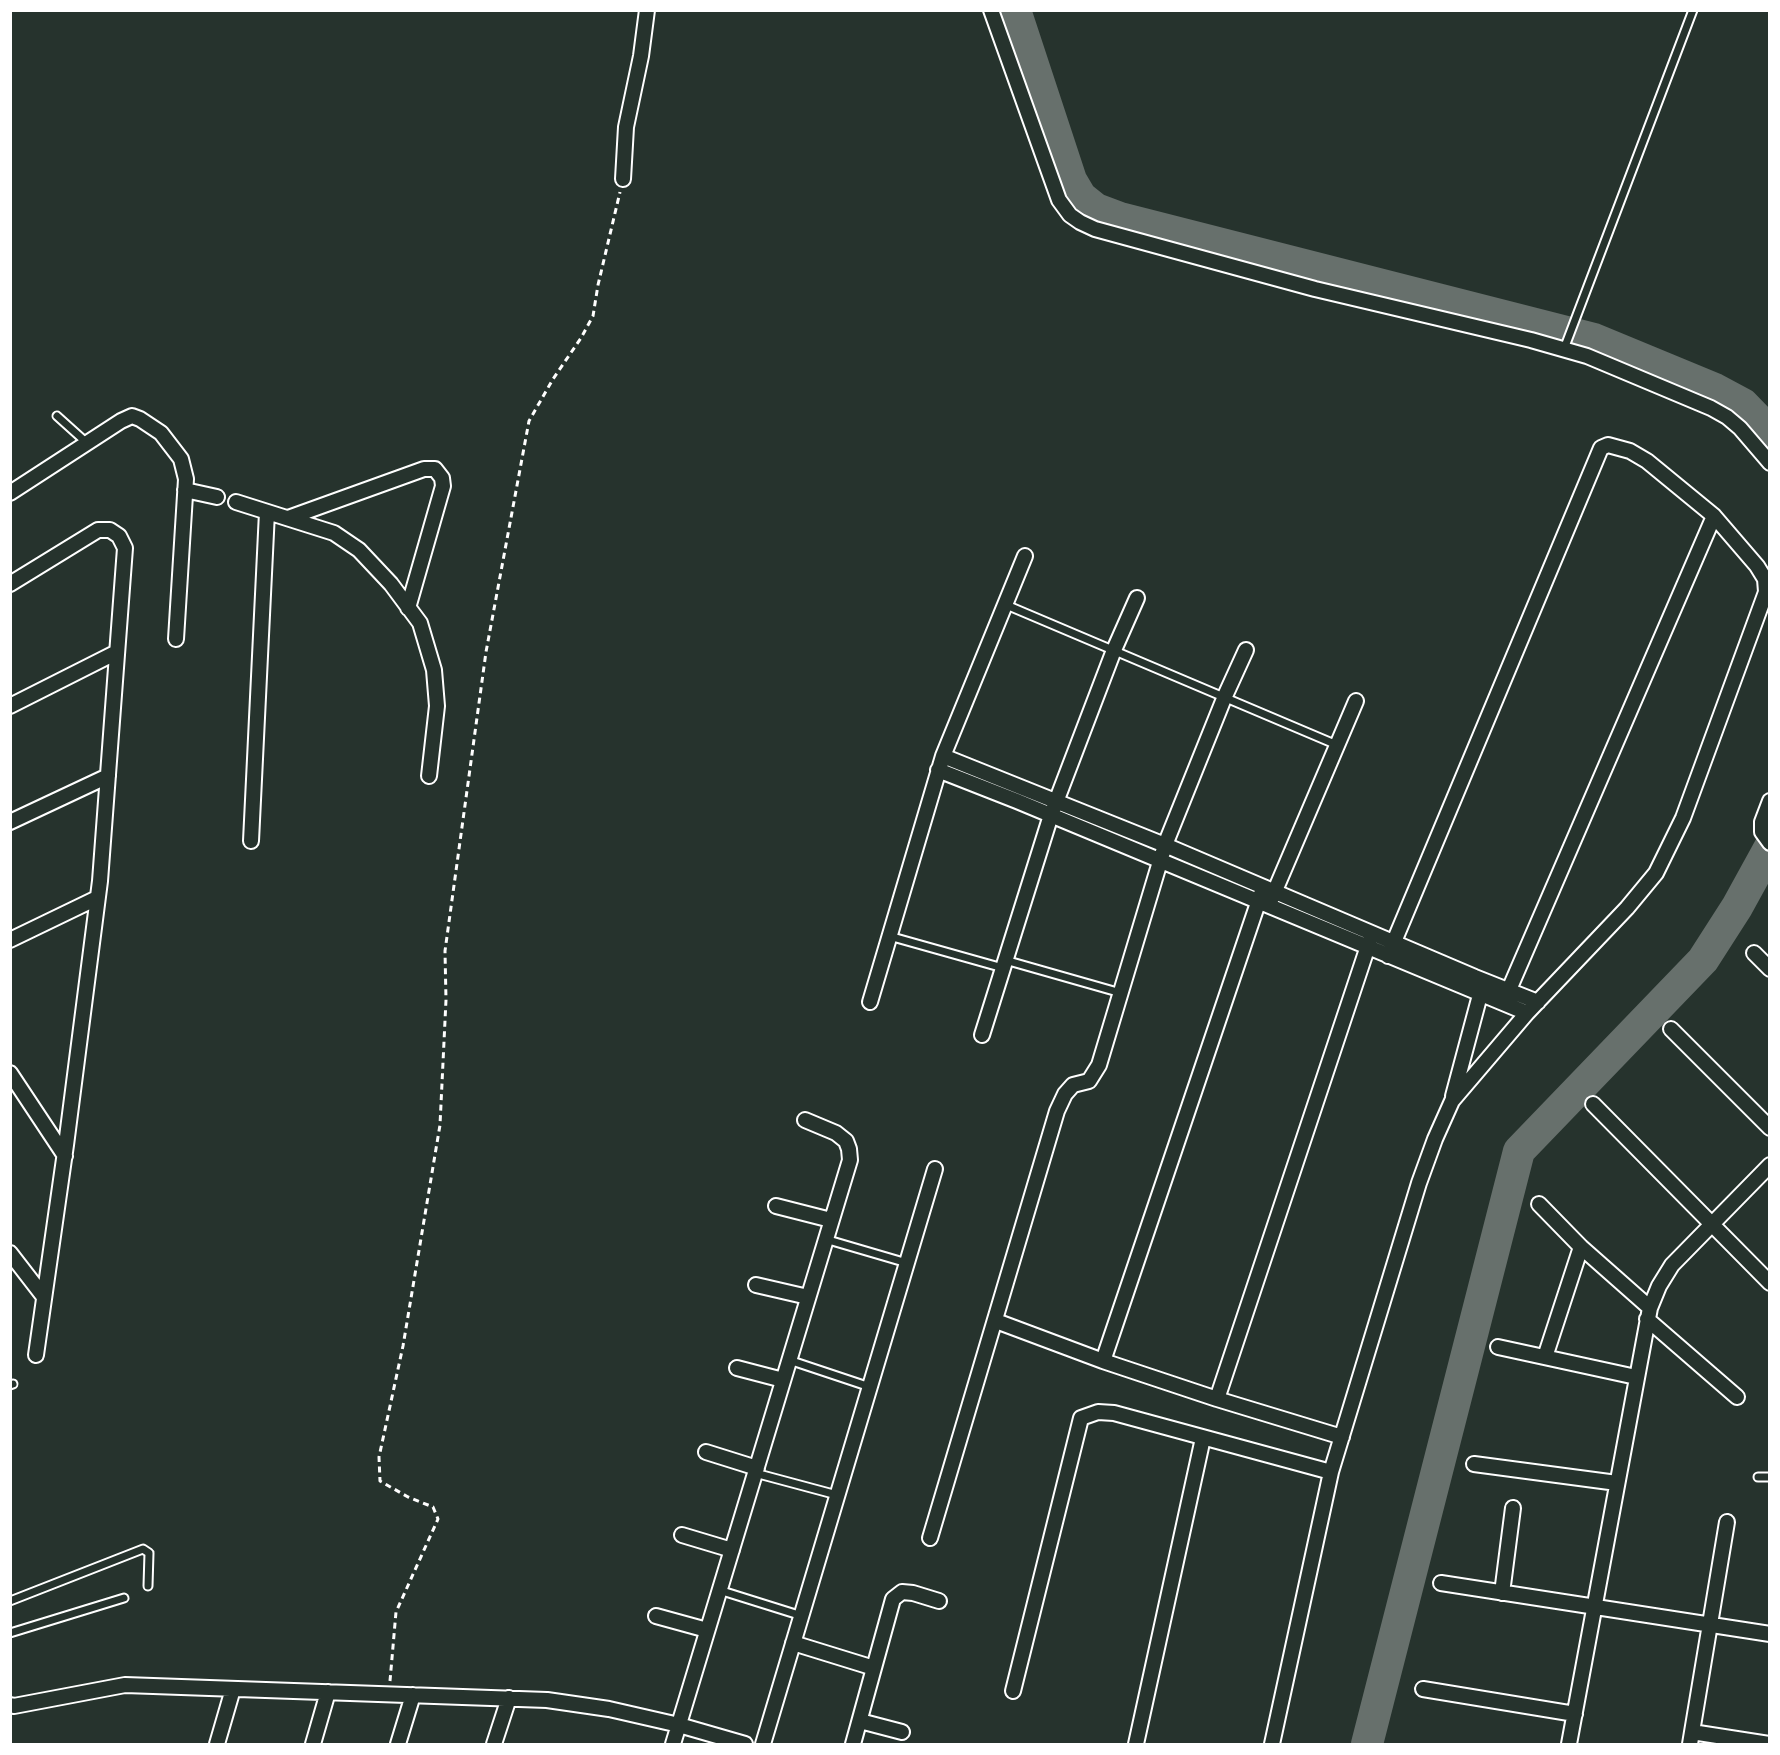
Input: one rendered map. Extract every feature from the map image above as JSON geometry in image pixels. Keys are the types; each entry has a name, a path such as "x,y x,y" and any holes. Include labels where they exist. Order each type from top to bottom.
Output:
{"street":[{"path":"623,179 626,127 641,56 647,10"},
{"path":"991,10 1059,200 1070,215 1080,222 1095,229 1316,288 1564,349 1617,368 1711,408 1727,417 1770,463"},
{"path":"10,493 121,421 132,417 140,418 162,433 181,459 186,478 176,639"},
{"path":"1388,956 1601,448 1617,445 1630,451 1647,461 1714,516 1758,566 1765,579 1768,593 1683,818 1656,873 1628,908 1527,1013 1452,1101"},
{"path":"288,518 424,469 435,469 442,478 443,486 408,608"},
{"path":"185,490 217,498"},
{"path":"236,502 334,532 359,550 391,584 420,623 434,670 437,706 429,776"},
{"path":"251,841 267,512"},
{"path":"1503,1004 1714,516"},
{"path":"10,584 98,530 110,531 119,536 125,548 97,898 65,1156 36,1355"},
{"path":"870,1002 942,756 1025,556"},
{"path":"982,1035 1053,809 1114,650 1137,598"},
{"path":"930,1538 1057,1111 1073,1084 1089,1081 1095,1075 1165,845 1246,650"},
{"path":"10,706 117,652"},
{"path":"1103,1361 1266,896 1356,700"},
{"path":"942,756 1161,860 1266,896"},
{"path":"938,770 1165,845 1266,896 1370,940 1394,942 1538,1002"},
{"path":"10,822 108,776"},
{"path":"1770,801 1762,822 1762,832 1770,843"},
{"path":"10,940 97,898"},
{"path":"1370,940 1388,956 1527,1013"},
{"path":"1217,1399 1370,940"},
{"path":"1754,953 1770,969"},
{"path":"1272,1744 1332,1472 1419,1183 1452,1101 1480,994"},
{"path":"1671,1029 1770,1128"},
{"path":"10,1073 65,1156"},
{"path":"1593,1104 1770,1283"},
{"path":"673,1744 850,1160 846,1141 836,1133 805,1120"},
{"path":"1569,1744 1648,1313 1659,1286 1672,1265 1770,1165"},
{"path":"763,1744 935,1169"},
{"path":"1539,1204 1648,1313 1737,1397"},
{"path":"776,1206 831,1220"},
{"path":"1545,1357 1581,1247"},
{"path":"10,1253 44,1297"},
{"path":"756,1286 808,1297"},
{"path":"996,1321 1103,1361 1342,1437"},
{"path":"1498,1347 1636,1377"},
{"path":"737,1368 783,1380"},
{"path":"1013,1691 1081,1418 1098,1412 1114,1413 1332,1472"},
{"path":"1136,1744 1203,1438"},
{"path":"706,1452 756,1471"},
{"path":"1474,1464 1617,1483"},
{"path":"1502,1593 1513,1508"},
{"path":"1727,1522 1691,1738 1769,1744"},
{"path":"682,1535 732,1550"},
{"path":"1441,1583 1770,1634"},
{"path":"853,1744 893,1599 902,1592 939,1600"},
{"path":"656,1616 707,1630"},
{"path":"794,1643 874,1668"},
{"path":"12,1707 125,1685 509,1698 547,1700 598,1707 679,1725 746,1744"},
{"path":"217,1744 234,1689"},
{"path":"1423,1689 1575,1714"},
{"path":"313,1744 328,1692"},
{"path":"398,1744 413,1695"},
{"path":"495,1744 509,1698"},
{"path":"860,1721 902,1732"}],"lane":[{"path":"1564,349 1693,10"},
{"path":"57,416 87,443"},
{"path":"1004,604 1337,745"},
{"path":"889,936 1121,993"},
{"path":"825,1239 907,1263"},
{"path":"789,1360 870,1387"},
{"path":"756,1471 837,1496"},
{"path":"1758,1477 1770,1477"},
{"path":"10,1601 143,1549 149,1553 148,1586"},
{"path":"719,1590 802,1616"},
{"path":"10,1634 124,1598"}],"path":[{"path":"389,1694 396,1612 438,1519 433,1507 408,1497 380,1481 379,1457 403,1346 440,1125 446,1000 445,951 486,651 529,421 593,316 623,179"}],"waterway":[{"path":"1015,10 1071,180 1081,197 1096,209 1120,218 1594,339 1715,389 1743,404 1770,432"},
{"path":"1367,1744 1519,1151 1703,960 1737,907 1770,847"}]}
